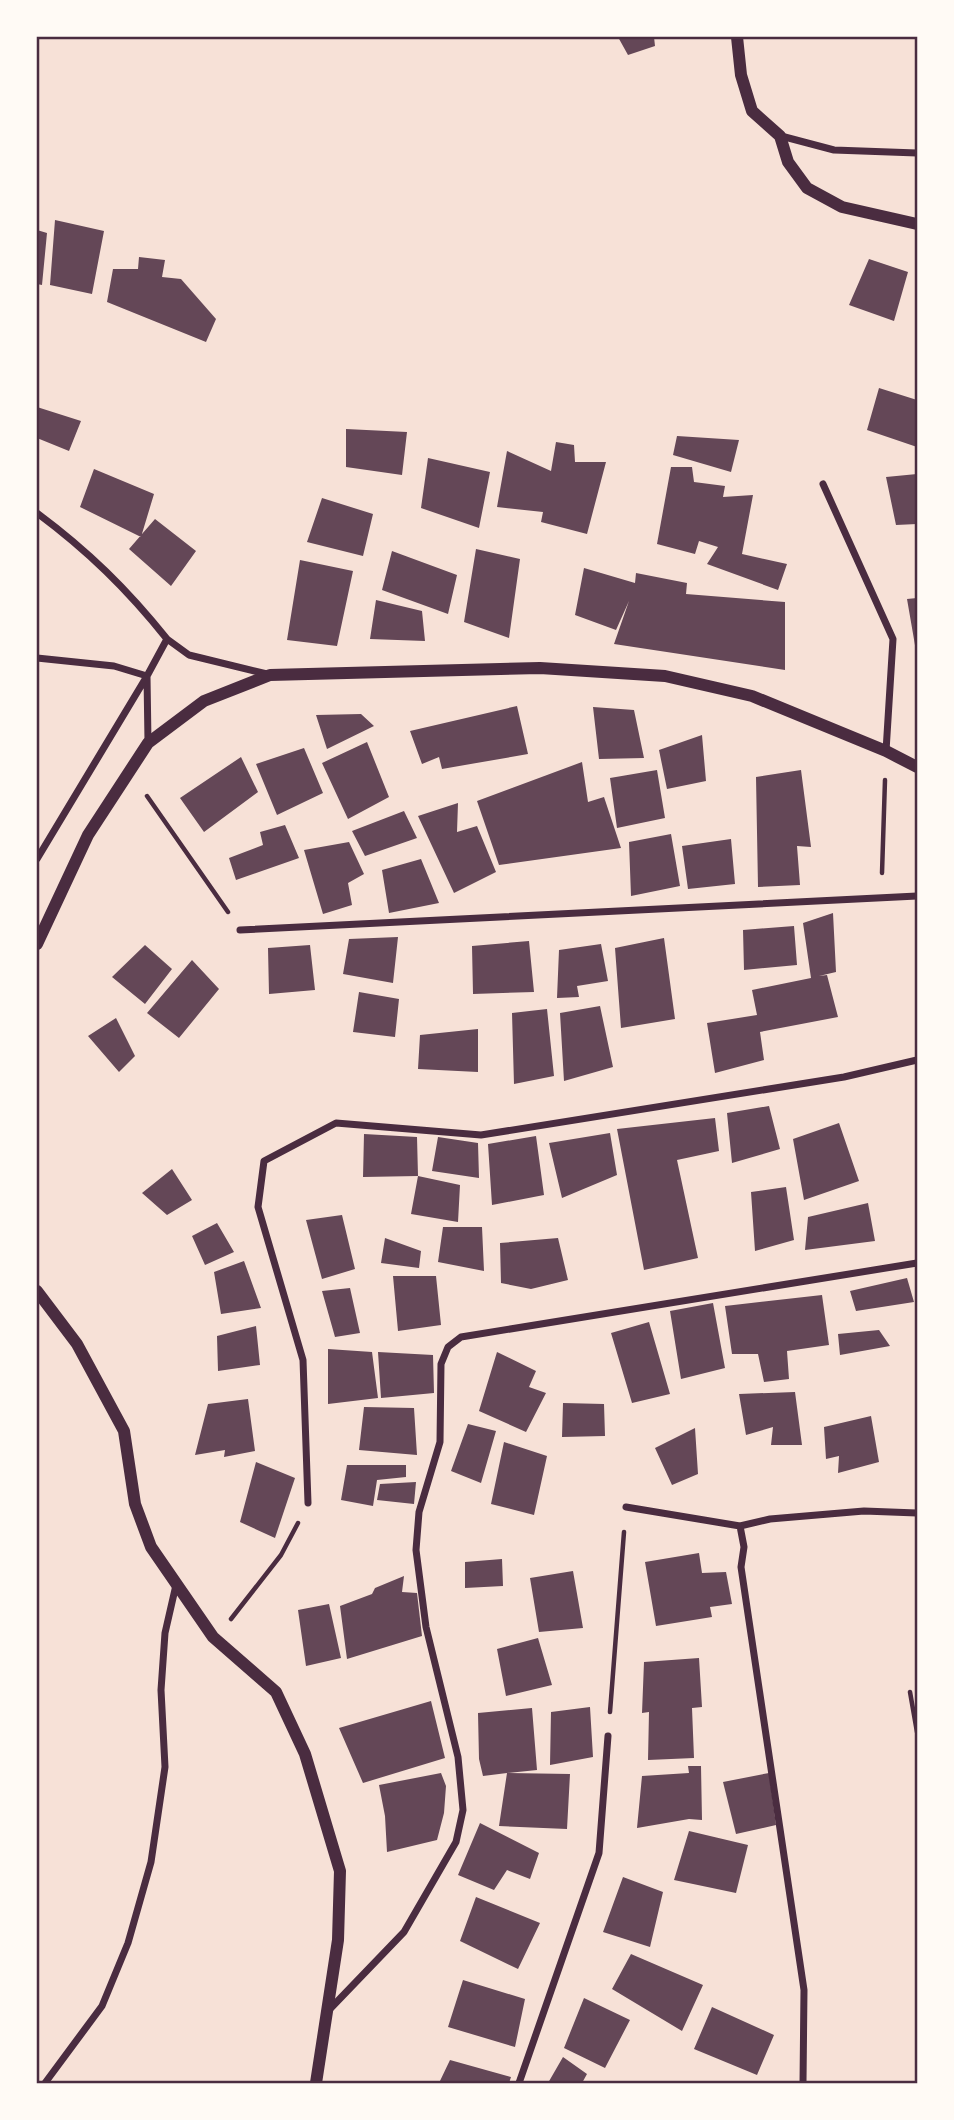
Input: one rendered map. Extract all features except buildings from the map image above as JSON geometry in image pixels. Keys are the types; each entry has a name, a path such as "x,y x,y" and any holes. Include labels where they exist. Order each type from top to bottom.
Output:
{"street":[{"path":"737,37 741,75 752,111 780,136 834,150 917,153"},
{"path":"780,136 788,162 807,188 842,207 917,224"},
{"path":"823,484 892,639 886,751"},
{"path":"37,513 76,543 130,593 167,639 189,655 270,675 540,668 665,676 752,696 886,751 917,767"},
{"path":"37,859 167,639"},
{"path":"37,658 114,666 147,676"},
{"path":"37,944 88,835 128,769 148,743 204,701 270,675"},
{"path":"147,676 148,743"},
{"path":"240,930 917,897"},
{"path":"308,1503 303,1360 258,1207 264,1161 336,1123 481,1135 844,1077 917,1060"},
{"path":"328,2010 404,1932 456,1842 463,1810 458,1758 426,1627 416,1550 419,1512 440,1442 440,1364 448,1347 461,1337 500,1333 917,1263"},
{"path":"37,1291 77,1344 124,1431 135,1504 151,1547 216,1639 276,1692 305,1754 340,1871 338,1940 316,2083"},
{"path":"625,1507 740,1526 770,1519 864,1511 917,1513"},
{"path":"740,1526 744,1547 741,1567 804,1990 803,2083"},
{"path":"45,2083 102,2006 128,1943 151,1862 165,1767 161,1690 165,1633 177,1581"},
{"path":"519,2083 599,1853 608,1736"}],"path":[{"path":"881,898 886,751"},
{"path":"128,769 240,930"},
{"path":"216,1639 281,1555 308,1503"},
{"path":"608,1736 625,1507"},
{"path":"910,1692 917,1732"}]}
